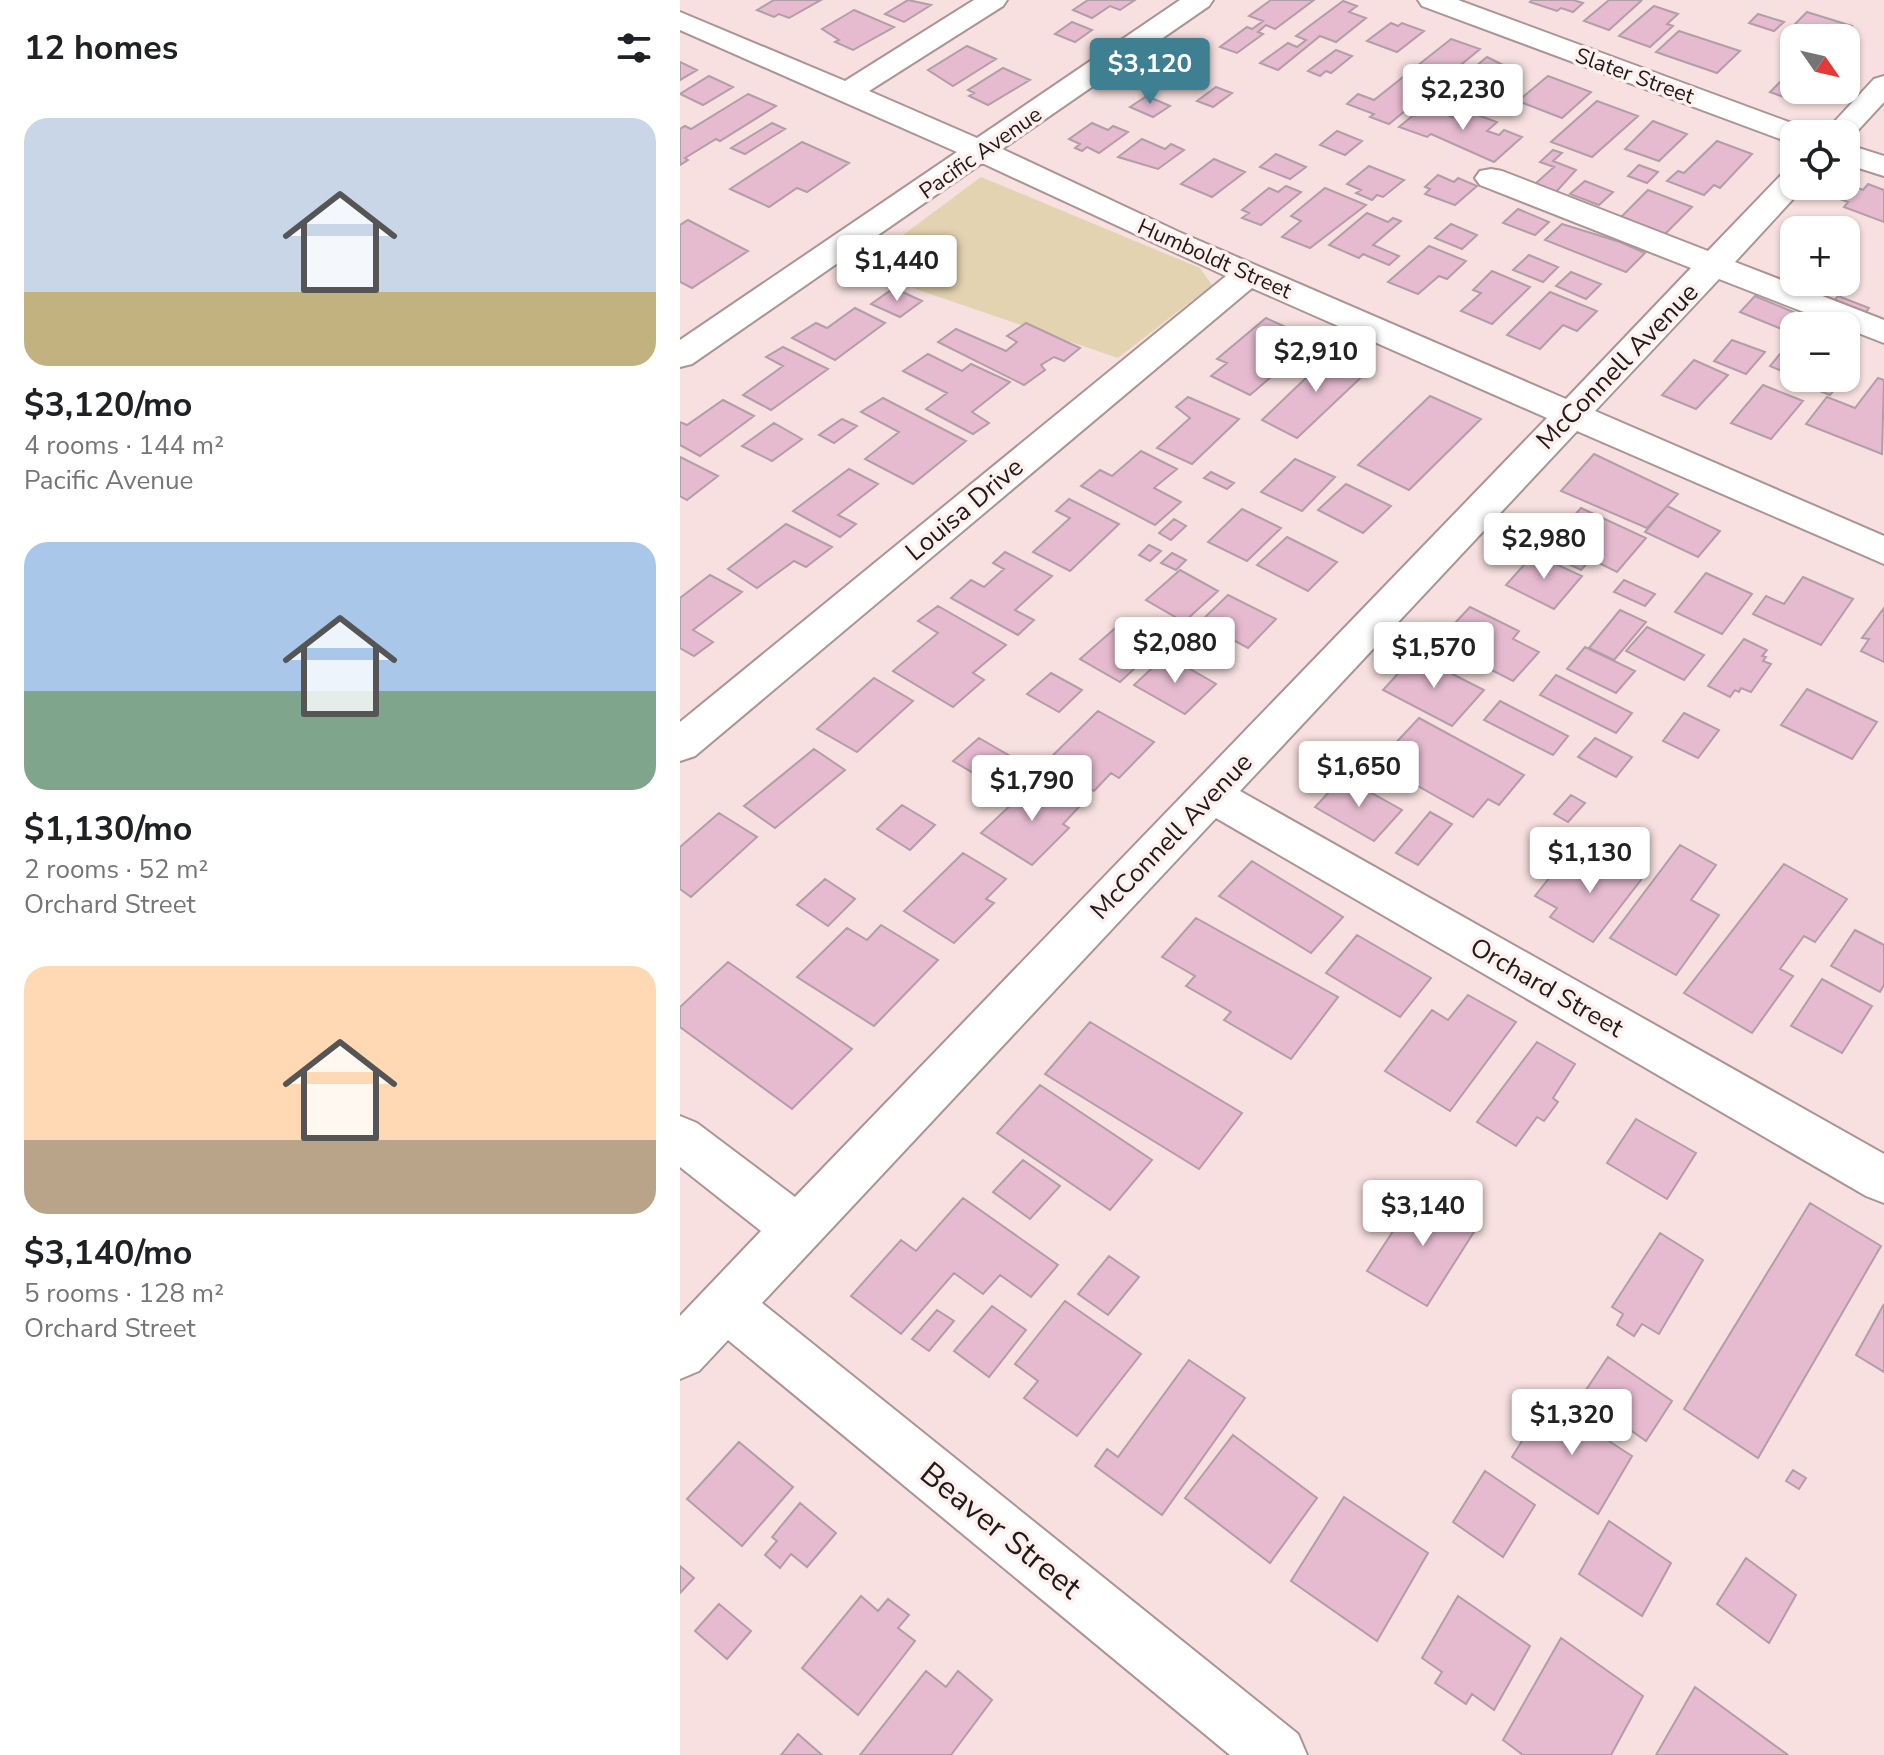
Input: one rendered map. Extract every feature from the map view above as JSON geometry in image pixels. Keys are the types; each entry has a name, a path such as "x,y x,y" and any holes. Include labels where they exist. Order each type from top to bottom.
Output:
{"street":[{"path":"846,93 993,0"},
{"name":"Pacific Avenue","path":"680,356 1199,0"},
{"name":"Slater Street","path":"1432,0 1780,129"},
{"path":"1488,21 1514,0"},
{"name":"Humboldt Street","path":"680,20 982,151 1249,274 1884,551"},
{"path":"1851,120 1884,85"},
{"path":"1860,158 1884,167"},
{"path":"1491,178 1715,263 1884,332"},
{"name":"McConnell Avenue","path":"680,1353 1780,195"},
{"name":"Louisa Drive","path":"680,745 1249,274"},
{"name":"Orchard Street","path":"1210,794 1884,1180"},
{"path":"680,1138 797,1229"},
{"name":"Beaver Street","path":"725,1305 1277,1755"}],"shaded area":[{"path":"981,177 1200,268 1212,285 1118,358 857,269"}],"building":[{"path":"774,0 821,0 789,18 779,14 774,17 757,10"},
{"path":"908,0 931,5 904,22 885,14"},
{"path":"1088,0 1135,0 1120,10 1110,6 1092,18 1073,10"},
{"path":"1271,0 1314,0 1275,29 1266,25 1258,32 1263,34 1237,53 1220,47 1247,27 1252,29 1263,21 1249,16"},
{"path":"1573,0 1583,3 1573,12 1561,8 1557,11 1530,2"},
{"path":"1609,0 1641,1 1609,30 1584,21"},
{"path":"1343,1 1357,6 1349,12 1366,18 1336,42 1320,36 1278,70 1260,63 1288,43 1297,47 1306,40 1296,36"},
{"path":"1654,6 1678,14 1667,24 1673,26 1650,47 1619,36"},
{"path":"854,10 894,27 853,50 835,42 839,40 822,29"},
{"path":"1807,12 1846,24 1795,24"},
{"path":"1758,14 1784,22 1774,31 1749,23"},
{"path":"1072,22 1092,30 1075,42 1055,34"},
{"path":"1391,23 1398,26 1402,23 1424,31 1397,52 1367,41"},
{"path":"1679,31 1740,51 1717,73 1656,52"},
{"path":"1451,39 1480,49 1389,124 1370,117 1374,114 1347,104 1358,94 1374,100"},
{"path":"967,46 996,59 953,86 928,70"},
{"path":"1336,50 1352,56 1331,73 1326,71 1320,76 1308,71"},
{"path":"1487,57 1509,68 1487,87 1462,78"},
{"path":"680,62 697,70 680,80"},
{"path":"1003,68 1030,80 988,105 969,96 974,93 968,90"},
{"path":"1161,68 1186,78 1170,89 1144,79"},
{"path":"709,76 733,87 703,105 680,94"},
{"path":"1548,76 1591,92 1562,118 1518,101"},
{"path":"1780,82 1780,96 1770,92"},
{"path":"1216,87 1232,93 1213,107 1197,101"},
{"path":"748,94 776,106 720,141 716,139 685,158 688,160 680,165 680,129 685,126 691,129"},
{"path":"1147,96 1170,106 1153,117 1130,107"},
{"path":"1597,101 1638,116 1592,157 1551,142"},
{"path":"1425,106 1452,117 1456,113 1467,117 1472,113 1497,122 1487,131 1499,135 1504,130 1522,137 1494,162 1431,134 1427,137 1399,127"},
{"path":"1653,121 1687,134 1659,161 1625,149"},
{"path":"772,123 785,129 745,154 731,148"},
{"path":"1092,123 1108,130 1113,126 1128,132 1099,153 1087,147 1082,151 1075,148 1080,144 1069,139"},
{"path":"1337,131 1362,141 1345,155 1320,145"},
{"path":"1142,139 1165,149 1171,144 1184,150 1158,169 1118,157"},
{"path":"1717,141 1752,154 1720,188 1714,185 1704,195 1667,181 1678,171 1684,173"},
{"path":"802,142 849,163 807,192 797,188 769,207 730,189"},
{"path":"1553,150 1562,153 1553,161 1576,170 1555,193 1534,185 1554,167 1540,162"},
{"path":"1276,154 1306,167 1290,179 1260,167"},
{"path":"1214,159 1245,172 1212,197 1181,184"},
{"path":"1639,165 1658,172 1647,183 1628,176"},
{"path":"1369,166 1404,180 1383,197 1377,195 1372,200 1356,193 1361,190 1347,184"},
{"path":"1438,175 1454,182 1458,178 1477,186 1455,205 1425,194 1430,189 1425,187"},
{"path":"1585,181 1613,192 1599,205 1570,194"},
{"path":"1868,184 1884,190 1884,222 1844,207 1848,202 1843,200 1860,200 1860,189 1863,190"},
{"path":"1286,186 1301,192 1261,225 1242,218 1249,213 1242,210 1269,188 1278,192"},
{"path":"1325,188 1366,205 1310,248 1282,237 1301,221 1291,216"},
{"path":"1648,190 1692,207 1663,236 1619,219"},
{"path":"1518,209 1549,222 1535,235 1503,223"},
{"path":"1367,213 1388,222 1393,218 1401,221 1373,245 1399,256 1389,265 1363,254 1359,258 1329,245"},
{"path":"688,220 748,251 692,288 680,282 680,225"},
{"path":"1451,224 1477,235 1462,249 1435,238"},
{"path":"1562,224 1645,253 1626,272 1545,240"},
{"path":"1429,246 1466,261 1447,279 1439,276 1418,294 1388,282"},
{"path":"1529,255 1558,267 1543,282 1513,270"},
{"path":"1492,271 1530,287 1492,324 1461,311 1481,293 1473,290"},
{"path":"1571,272 1601,284 1586,299 1556,286"},
{"path":"894,288 922,301 900,317 871,304"},
{"path":"1550,292 1597,311 1577,331 1563,325 1540,349 1507,335"},
{"path":"1755,296 1793,312 1780,312 1780,328 1740,312"},
{"path":"1838,296 1869,308 1863,316 1860,312 1832,304"},
{"path":"855,308 885,323 835,360 792,338 816,323 827,328"},
{"path":"1266,318 1314,340 1250,395 1211,376 1227,363 1217,359"},
{"path":"1026,323 1080,348 1064,361 1054,357 1041,365 1045,370 1024,385 938,342 956,329 1006,351 1017,342 1007,336"},
{"path":"1732,340 1765,352 1746,374 1714,361"},
{"path":"783,347 828,369 771,410 743,395 783,366 766,357"},
{"path":"1335,350 1371,368 1297,438 1262,420"},
{"path":"928,354 962,371 971,364 1010,382 972,412 989,423 973,434 926,409 947,393 903,371"},
{"path":"1780,354 1780,370 1770,366"},
{"path":"1694,360 1728,375 1696,409 1662,395"},
{"path":"1878,378 1884,380 1882,454 1806,424 1827,397 1855,408"},
{"path":"1763,385 1803,401 1771,439 1731,423"},
{"path":"1430,396 1481,419 1409,490 1358,465"},
{"path":"1188,397 1239,419 1192,464 1157,448 1190,418 1176,407"},
{"path":"883,398 966,441 913,484 865,459 899,432 861,412"},
{"path":"723,400 754,416 700,456 680,445 680,422 687,425"},
{"path":"842,419 857,426 834,443 819,435"},
{"path":"774,423 802,439 772,461 742,446"},
{"path":"1141,451 1177,469 1154,488 1181,502 1155,525 1081,486 1100,470 1112,476"},
{"path":"1594,454 1678,494 1647,528 1561,491"},
{"path":"680,457 718,476 687,500 680,496"},
{"path":"1295,459 1335,477 1302,511 1261,492"},
{"path":"849,469 878,484 838,515 856,524 840,537 793,511"},
{"path":"1211,472 1234,483 1227,489 1204,478"},
{"path":"1346,484 1391,506 1363,533 1318,510"},
{"path":"1069,499 1119,524 1070,571 1033,552 1070,518 1056,511"},
{"path":"1667,506 1720,531 1698,557 1645,532"},
{"path":"1581,508 1646,538 1617,572 1591,559 1581,570 1550,555 1560,544 1552,540"},
{"path":"1242,509 1281,528 1247,561 1208,542"},
{"path":"1174,519 1186,526 1171,540 1159,533"},
{"path":"786,524 832,547 806,567 794,561 757,588 728,569"},
{"path":"1287,537 1337,562 1308,591 1257,565"},
{"path":"1149,545 1161,551 1150,561 1139,555"},
{"path":"1005,552 1052,576 1015,610 1034,620 1018,635 951,598 971,580 984,587 1004,569 993,563"},
{"path":"1172,553 1186,560 1176,570 1161,563"},
{"path":"1534,554 1582,576 1554,609 1506,585"},
{"path":"1180,570 1218,591 1184,622 1146,600"},
{"path":"1706,573 1752,594 1722,634 1675,612"},
{"path":"710,575 742,592 693,630 713,642 694,656 680,648 680,598"},
{"path":"1803,577 1853,599 1821,645 1753,614 1766,596 1784,604"},
{"path":"1624,580 1655,594 1645,606 1614,592"},
{"path":"1228,595 1276,619 1248,648 1200,622"},
{"path":"938,606 1006,645 973,673 984,680 953,707 893,671 938,633 918,621"},
{"path":"1470,607 1519,631 1513,639 1539,652 1513,681 1437,642"},
{"path":"1884,608 1884,662 1861,651 1869,639 1862,638"},
{"path":"1620,610 1646,622 1614,660 1589,648"},
{"path":"1120,624 1159,646 1120,682 1080,659"},
{"path":"1647,627 1704,655 1684,680 1626,651"},
{"path":"1744,639 1767,650 1762,656 1766,657 1763,661 1771,664 1751,692 1741,688 1730,697 1708,686"},
{"path":"1585,647 1635,671 1616,693 1567,669"},
{"path":"1166,655 1216,684 1185,714 1134,685"},
{"path":"1415,655 1484,690 1452,726 1383,690"},
{"path":"1051,673 1082,690 1059,712 1027,694"},
{"path":"1556,675 1632,713 1616,733 1540,695"},
{"path":"874,678 913,701 857,752 817,729"},
{"path":"1807,689 1877,722 1852,759 1781,725"},
{"path":"1500,701 1568,736 1553,755 1484,720"},
{"path":"1098,711 1154,742 1119,778 1111,773 1094,791 1045,763"},
{"path":"1684,713 1719,730 1698,758 1663,741"},
{"path":"1419,718 1524,775 1499,805 1488,799 1473,817 1377,763"},
{"path":"979,738 1010,756 985,780 953,761"},
{"path":"1595,738 1632,757 1616,777 1578,757"},
{"path":"814,749 845,770 775,828 744,806"},
{"path":"1343,777 1402,810 1374,841 1315,807"},
{"path":"1036,781 1079,807 1063,824 1069,828 1032,865 981,833"},
{"path":"1571,795 1585,803 1568,822 1554,814"},
{"path":"902,805 935,825 910,850 877,829"},
{"path":"1430,812 1452,824 1418,865 1396,853"},
{"path":"719,813 757,837 691,897 680,889 680,847"},
{"path":"1680,845 1716,865 1691,900 1719,915 1676,975 1610,938"},
{"path":"1611,852 1647,872 1593,942 1550,917 1557,908 1535,896 1561,863 1590,879"},
{"path":"963,853 1006,879 986,899 994,903 954,943 904,911"},
{"path":"1252,861 1343,917 1311,953 1219,896"},
{"path":"1784,864 1847,899 1815,942 1804,936 1780,969 1793,976 1752,1033 1684,993"},
{"path":"825,879 855,899 828,926 797,905"},
{"path":"1196,918 1338,997 1291,1059 1224,1020 1231,1012 1186,986 1195,976 1162,957"},
{"path":"881,925 938,960 874,1026 797,977 847,928 867,940"},
{"path":"1855,930 1884,945 1884,985 1880,992 1831,966"},
{"path":"1357,935 1431,978 1400,1017 1326,973"},
{"path":"728,962 852,1049 792,1109 680,1027 680,1007"},
{"path":"1822,979 1872,1006 1842,1053 1791,1026"},
{"path":"1468,995 1516,1022 1450,1111 1385,1071 1432,1010 1448,1020"},
{"path":"1090,1022 1242,1113 1199,1169 1045,1074"},
{"path":"1537,1042 1575,1064 1553,1098 1558,1102 1544,1121 1537,1117 1516,1146 1477,1122"},
{"path":"1040,1085 1152,1160 1110,1210 997,1133"},
{"path":"1636,1119 1696,1153 1667,1199 1607,1163"},
{"path":"1023,1160 1060,1186 1030,1219 993,1192"},
{"path":"1420,1190 1479,1224 1427,1306 1367,1271"},
{"path":"963,1198 1058,1265 1031,1297 1000,1275 983,1294 954,1273 901,1334 851,1296 901,1240 916,1251"},
{"path":"1810,1203 1881,1246 1758,1458 1684,1409"},
{"path":"1660,1233 1703,1260 1659,1334 1642,1324 1634,1336 1617,1325 1623,1314 1612,1307"},
{"path":"1109,1256 1139,1277 1108,1315 1078,1294"},
{"path":"1065,1301 1141,1354 1077,1436 1024,1398 1038,1381 1015,1364"},
{"path":"1884,1304 1884,1372 1856,1355"},
{"path":"992,1306 1026,1330 989,1377 954,1351"},
{"path":"937,1310 954,1321 929,1351 912,1339"},
{"path":"1608,1357 1672,1401 1646,1441 1582,1396"},
{"path":"1189,1360 1245,1398 1162,1515 1095,1466 1107,1449 1118,1457"},
{"path":"1547,1401 1632,1456 1598,1514 1512,1457"},
{"path":"1233,1435 1317,1498 1270,1563 1185,1498"},
{"path":"739,1442 793,1487 742,1546 687,1499"},
{"path":"1793,1470 1806,1478 1799,1489 1786,1481"},
{"path":"1485,1471 1535,1505 1503,1557 1453,1522"},
{"path":"1344,1497 1428,1553 1377,1641 1291,1581"},
{"path":"800,1503 836,1533 807,1567 791,1554 780,1568 765,1555 777,1541 772,1537"},
{"path":"1609,1521 1671,1563 1642,1616 1579,1574"},
{"path":"1746,1558 1796,1595 1769,1643 1717,1604"},
{"path":"680,1566 694,1578 680,1593"},
{"path":"861,1596 878,1611 888,1599 909,1615 898,1628 915,1641 858,1715 802,1668"},
{"path":"1458,1596 1530,1646 1494,1710 1472,1694 1466,1704 1435,1683 1442,1672 1422,1658"},
{"path":"719,1604 751,1631 727,1659 695,1631"},
{"path":"1561,1638 1643,1696 1611,1755 1523,1755 1503,1740"},
{"path":"926,1671 946,1687 958,1671 992,1700 951,1755 860,1755"},
{"path":"1695,1687 1788,1755 1656,1755"},
{"path":"798,1734 822,1755 781,1755"}]}
